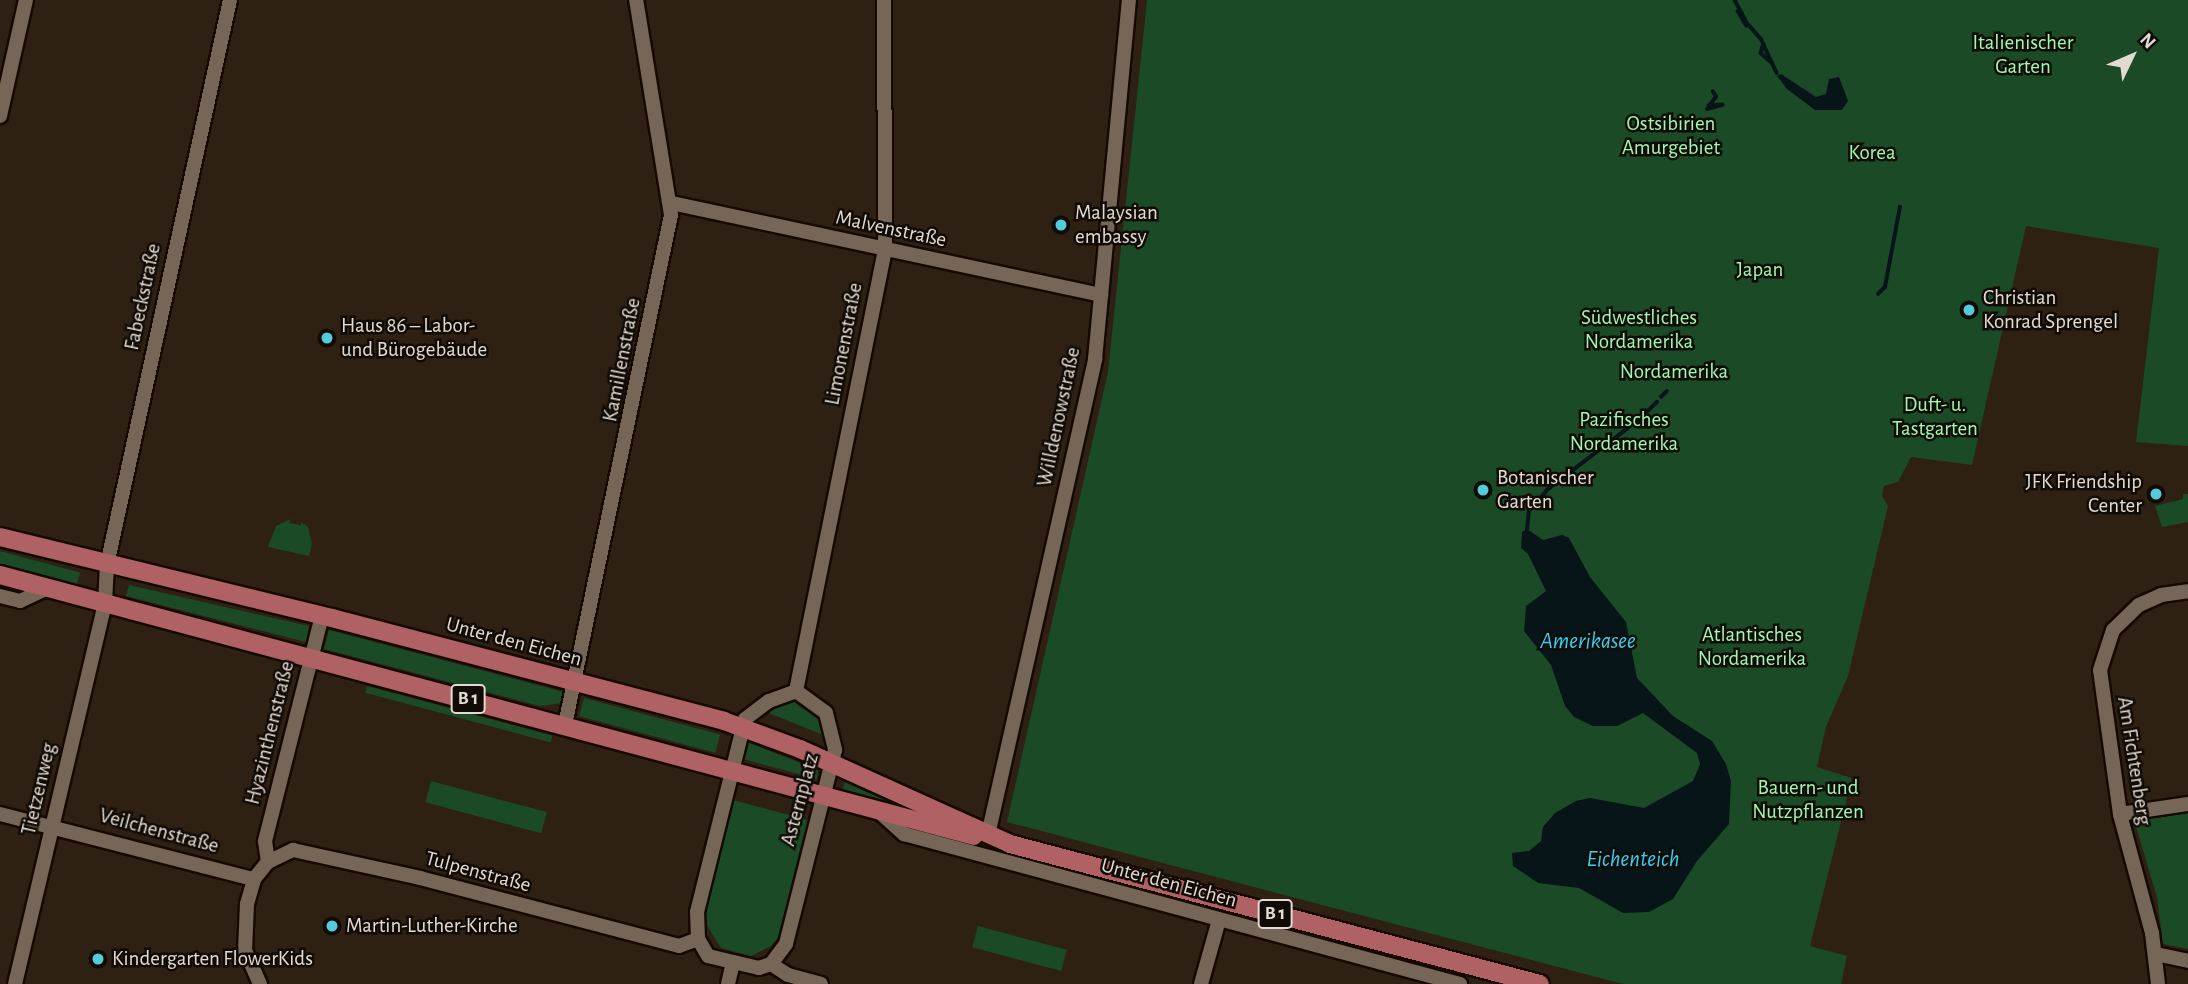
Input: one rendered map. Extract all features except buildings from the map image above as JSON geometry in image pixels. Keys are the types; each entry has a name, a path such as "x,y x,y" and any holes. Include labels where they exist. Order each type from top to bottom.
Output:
{"main road":[{"name":"Unter den Eichen","path":"0,537 322,616 742,728 831,764 993,837"},
{"name":"Unter den Eichen","path":"0,575 875,808 947,831 993,837 1540,984"}],"street":[{"path":"0,116 26,0"},
{"name":"Fabeckstraße","path":"105,603 107,565 230,0"},
{"name":"Kamillenstraße","path":"565,725 576,682 672,203 636,0"},
{"name":"Limonenstraße","path":"796,691 885,249 884,0"},
{"name":"Willdenowstraße","path":"993,837 1095,359 1129,0"},
{"name":"Malvenstraße","path":"672,203 1101,295"},
{"path":"0,596 20,601 48,588"},
{"name":"Am Fichtenberg","path":"2158,984 2156,954 2120,814 2103,715 2104,648 2113,630 2139,605 2161,595 2188,591"},
{"name":"Tietzenweg","path":"15,984 105,603"},
{"name":"Hyazinthenstraße","path":"268,862 265,841 322,616"},
{"path":"796,691 754,710 742,728 697,912 698,939 708,956 759,968 771,964 788,975 821,984"},
{"name":"Asternplatz","path":"771,964 786,944 836,744 829,719 815,702 796,691"},
{"path":"2120,814 2188,804"},
{"name":"Unter den Eichen","path":"875,808 904,834 1460,984"},
{"name":"Veilchenstraße","path":"0,814 52,824 254,879"},
{"name":"Tulpenstraße","path":"268,862 281,854 305,850 679,946 698,939"},
{"path":"260,984 242,936 254,879 268,862"},
{"path":"1201,984 1219,920"},
{"path":"2156,954 2188,961"},
{"path":"728,984 733,964"}],"green space":[{"name":"Botanischer Garten","path":"1147,0 2188,0 2188,446 2136,442 2159,248 2026,226 1972,465 1911,457 1898,482 1884,486 1882,496 1888,506 1848,676 1826,727 1817,767 1852,778 1810,946 1847,956 1841,984 1623,984 1007,822 1108,372"},
{"path":"2183,494 2188,494 2188,522 2162,527 2155,506 2183,499"},
{"path":"291,519 289,523 301,525 301,522 308,527 312,544 309,556 268,547 276,526"},
{"path":"0,551 80,572 77,584 0,563"},
{"path":"129,585 309,626 306,642 126,596"},
{"path":"329,630 564,692 563,703 540,706 324,649"},
{"path":"367,686 552,736 551,742 365,693"},
{"path":"584,698 720,734 715,753 579,716"},
{"path":"792,699 822,718 828,737 764,711"},
{"path":"747,742 818,770 817,779 743,759"},
{"path":"431,781 547,812 541,833 425,802"},
{"path":"845,782 883,797 882,803 842,791"},
{"path":"729,799 808,820 781,934 771,946 751,956 721,948 704,921"},
{"path":"2188,813 2188,949 2163,944 2157,897 2134,820"},
{"path":"978,926 1067,950 1061,971 972,947"}],"water":[{"path":"1781,74 1816,97 1826,94 1829,79 1839,77 1848,101 1842,110 1815,110 1787,89 1777,76"},
{"path":"1527,529 1543,540 1562,535 1569,538 1590,577 1626,622 1637,678 1673,716 1712,741 1726,764 1731,781 1729,824 1697,861 1673,899 1649,912 1623,913 1579,888 1538,883 1513,866 1512,853 1529,851 1541,841 1543,827 1555,813 1576,801 1590,798 1644,808 1693,781 1700,764 1697,753 1643,713 1617,726 1593,726 1574,717 1565,706 1551,665 1524,631 1526,606 1546,591 1528,554 1521,548 1522,532"}],"waterway":[{"path":"1735,0 1748,24"},
{"path":"1738,11 1747,26"},
{"path":"1749,25 1762,40"},
{"path":"1763,43 1777,73"},
{"path":"1764,44 1761,53 1770,61"},
{"path":"1707,109 1722,105 1709,106 1716,97 1713,92"},
{"path":"1878,294 1885,287 1900,207"},
{"path":"1661,397 1667,391"},
{"path":"1647,412 1657,402"},
{"path":"1633,424 1644,415"},
{"path":"1527,529 1529,511 1547,490 1628,428"}],"place":[{"name":"Malaysian embassy","path":"1061,225"},
{"name":"Christian Konrad Sprengel","path":"1969,310"},
{"name":"Haus 86 – Labor- und Bürogebäude","path":"327,338"},
{"name":"Botanischer Garten","path":"1483,490"},
{"name":"JFK Friendship Center","path":"2156,494"},
{"name":"Martin-Luther-Kirche","path":"332,926"},
{"name":"Kindergarten FlowerKids","path":"98,959"}],"park label":[{"name":"Italienischer Garten","path":"2023,55"},
{"name":"Ostsibirien Amurgebiet","path":"1671,136"},
{"name":"Korea","path":"1872,153"},
{"name":"Japan","path":"1760,270"},
{"name":"Südwestliches Nordamerika","path":"1639,330"},
{"name":"Nordamerika","path":"1674,372"},
{"name":"Duft- u. Tastgarten","path":"1935,417"},
{"name":"Pazifisches Nordamerika","path":"1624,432"},
{"name":"Atlantisches Nordamerika","path":"1752,647"},
{"name":"Bauern- und Nutzpflanzen","path":"1808,800"}],"water label":[{"name":"Amerikasee","path":"1588,642"},
{"name":"Eichenteich","path":"1633,860"}]}
